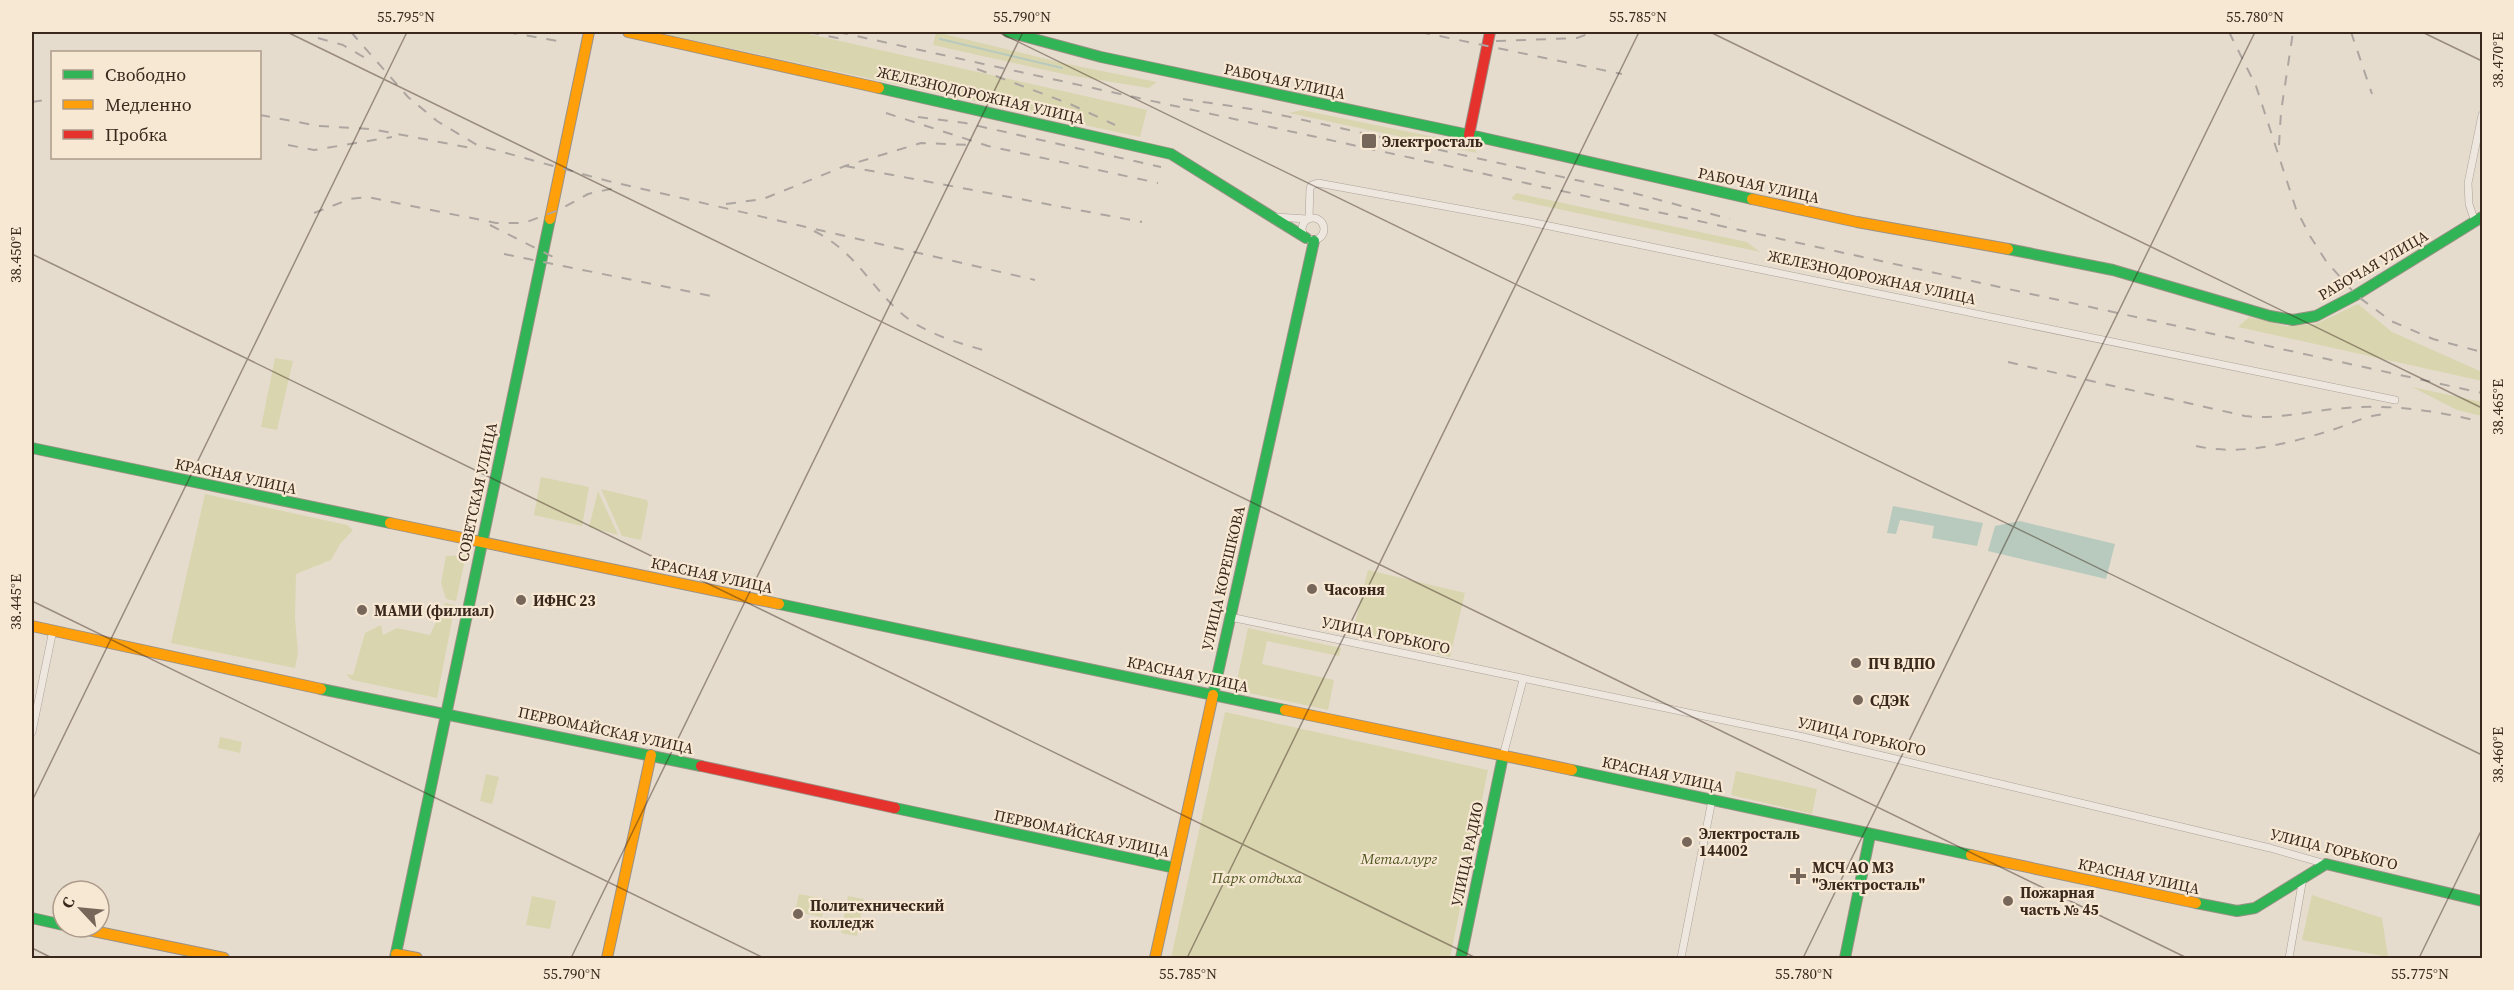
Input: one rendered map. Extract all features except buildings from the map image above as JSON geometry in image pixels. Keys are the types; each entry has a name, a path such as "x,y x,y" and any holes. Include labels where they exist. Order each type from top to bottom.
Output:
{"main road":[{"name":"СОВЕТСКАЯ УЛИЦА","path":"395,956 589,32"},
{"name":"ЖЕЛЕЗНОДОРОЖНАЯ УЛИЦА","path":"628,32 1171,154 1269,217 1310,239"},
{"name":"РАБОЧАЯ УЛИЦА","path":"1008,32 1101,57 1469,135 1857,222 2113,270 2270,316 2293,320 2316,316 2356,295 2479,219"},
{"path":"1469,135 1490,32"},
{"name":"УЛИЦА КОРЕШКОВА","path":"1155,958 1230,617 1234,580 1310,239"},
{"name":"КРАСНАЯ УЛИЦА","path":"32,448 2237,911 2255,909 2326,864"},
{"name":"ПЕРВОМАЙСКАЯ УЛИЦА","path":"32,626 302,685 651,755 1174,868"},
{"path":"607,958 651,755"},
{"name":"УЛИЦА РАДИО","path":"1461,958 1503,756"},
{"path":"1845,958 1870,835"},
{"name":"УЛИЦА ГОРЬКОГО","path":"2326,864 2482,901"},
{"path":"32,918 51,922"},
{"path":"111,935 225,958"},
{"path":"395,956 417,958"}],"street":[{"path":"2479,219 2469,204 2468,183 2482,115"},
{"name":"ЖЕЛЕЗНОДОРОЖНАЯ УЛИЦА","path":"1308,219 1312,185 1318,183 1530,222 2396,400"},
{"path":"1269,217 1319,219 1324,226 1322,236 1310,239 1302,230 1308,219"},
{"name":"УЛИЦА ГОРЬКОГО","path":"1230,617 1830,743 2270,848 2326,864"},
{"path":"32,732 53,630"},
{"path":"1503,756 1523,680"},
{"path":"1681,958 1712,800"},
{"path":"2289,958 2304,876"}],"green space":[{"path":"655,32 800,32 1147,110 1140,137"},
{"path":"936,32 1067,64 1157,82 1149,88 1068,75 933,45"},
{"path":"1302,110 1473,145 1477,153 1289,113"},
{"path":"1516,193 1747,242 1760,252 1511,199"},
{"path":"2358,304 2392,332 2482,372 2482,381 2238,327 2249,317 2286,326 2316,324"},
{"path":"275,358 293,361 277,430 261,427"},
{"path":"2412,387 2482,402 2482,416 2457,410"},
{"path":"541,477 589,487 582,526 534,515"},
{"path":"601,489 647,500 641,540 622,536"},
{"path":"598,491 618,535 589,527"},
{"path":"205,494 347,525 353,530 340,544 331,560 296,574 295,618 298,653 295,668 171,643"},
{"path":"466,555 456,601 446,599 441,583 446,556"},
{"path":"1368,570 1465,593 1450,657 1352,634"},
{"path":"445,603 455,605 437,698 352,680 346,674 353,675 365,633 381,625 383,635 397,628 430,635"},
{"path":"1248,628 1341,648 1339,656 1267,641 1262,664 1334,680 1328,710 1235,690"},
{"path":"1225,712 1488,770 1450,958 1171,958"},
{"path":"220,737 242,742 240,753 218,748"},
{"path":"1736,771 1817,789 1812,814 1731,795"},
{"path":"486,774 499,777 492,804 480,801"},
{"path":"799,894 825,899 822,917 795,911"},
{"path":"2312,895 2382,918 2388,957 2302,940"},
{"path":"532,896 556,901 550,929 526,925"},
{"path":"848,896 864,899 857,936 841,933"}],"shaded area":[{"path":"1893,506 1983,523 1977,546 1932,538 1934,526 1900,520 1896,534 1887,533"},
{"path":"2020,521 2115,544 2106,579 1988,551 1995,526"}],"waterway":[{"path":"940,39 1062,68"}],"railway":[{"path":"351,32 408,97 437,121 477,145 608,181 1035,280"},
{"path":"507,32 563,42"},
{"path":"809,32 846,40"},
{"path":"838,32 2482,393"},
{"path":"1420,32 1622,74"},
{"path":"1496,41 1577,38 1593,32"},
{"path":"2229,32 2256,86 2296,209 2326,261 2356,295 2391,321 2433,339 2482,352"},
{"path":"2279,145 2281,112 2293,32"},
{"path":"2351,32 2372,94"},
{"path":"318,38 343,45 369,60"},
{"path":"977,69 1070,104 1115,125"},
{"path":"32,102 51,99"},
{"path":"1183,99 1258,110 1626,191 1730,219"},
{"path":"886,113 988,146 1158,183"},
{"path":"261,115 319,126 371,129 476,149"},
{"path":"918,117 965,123 1161,167"},
{"path":"288,145 314,150 392,137"},
{"path":"726,204 763,199 845,166 921,143 970,145"},
{"path":"845,166 1142,222"},
{"path":"314,213 350,199 367,197 496,223 524,223 559,210 588,194 619,187"},
{"path":"490,225 559,260"},
{"path":"814,231 841,248 890,303 911,321 944,337 990,352"},
{"path":"504,254 716,297"},
{"path":"2008,362 2245,416 2270,417 2333,409 2380,407 2432,412 2482,422"},
{"path":"2196,446 2229,450 2263,447 2297,440 2364,418 2386,414"}],"traffic: fast":[{"path":"1008,32 1101,57 1479,137 1752,199"},
{"path":"879,88 1171,154 1306,238"},
{"path":"2008,249 2113,270 2270,316 2293,320 2316,316 2356,295 2482,217"},
{"path":"395,958 550,219"},
{"path":"1213,695 1314,241"},
{"path":"32,448 390,523"},
{"path":"779,604 1285,710"},
{"path":"321,689 701,766"},
{"path":"1461,958 1503,756"},
{"path":"1572,770 1971,855"},
{"path":"895,808 1175,868"},
{"path":"1845,958 1870,835"},
{"path":"2196,903 2237,911 2255,908 2326,864 2482,901"},
{"path":"32,918 51,922"}],"traffic: slow":[{"path":"550,219 589,32"},
{"path":"628,32 879,88"},
{"path":"1752,199 1857,222 2008,249"},
{"path":"390,523 779,604"},
{"path":"32,626 321,689"},
{"path":"1155,958 1213,695"},
{"path":"1285,710 1572,770"},
{"path":"607,958 651,755"},
{"path":"1971,855 2196,903"},
{"path":"111,935 224,958"},
{"path":"396,954 417,958"}],"traffic: jam":[{"path":"1469,135 1490,32"},
{"path":"701,766 895,808"}],"place":[{"name":"Электросталь","path":"1369,141"},
{"name":"Часовня","path":"1312,589"},
{"name":"ИФНС 23","path":"521,600"},
{"name":"МАМИ (филиал)","path":"362,610"},
{"name":"ПЧ ВДПО","path":"1856,663"},
{"name":"СДЭК","path":"1858,700"},
{"name":"Электросталь 144002","path":"1687,842"},
{"name":"МСЧ АО МЗ \"Электросталь\"","path":"1798,876"},
{"name":"Пожарная часть № 45","path":"2008,901"},
{"name":"Политехнический колледж","path":"798,914"}],"park label":[{"name":"Металлург","path":"1399,858"},
{"name":"Парк отдыха","path":"1257,877"}]}
